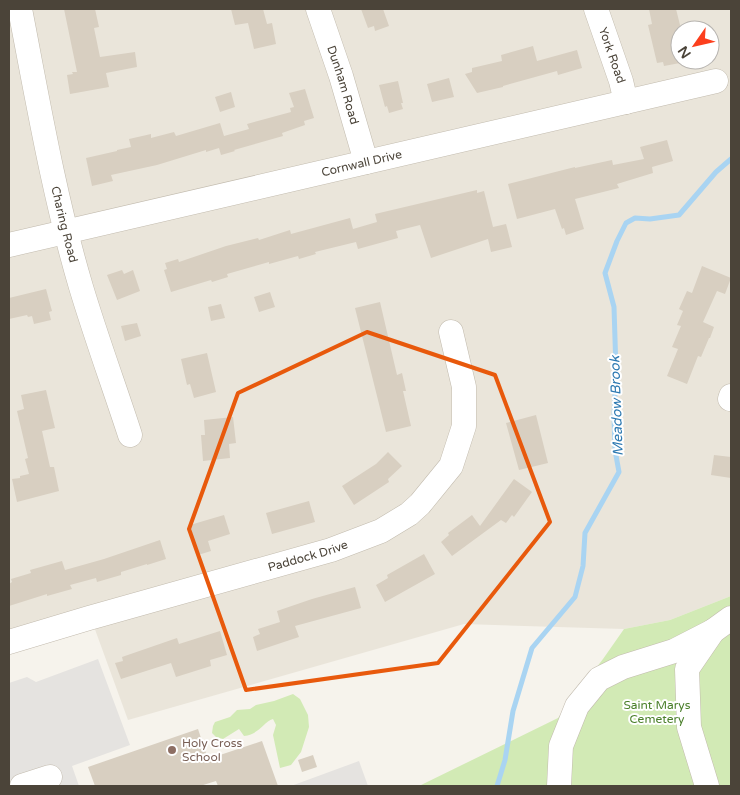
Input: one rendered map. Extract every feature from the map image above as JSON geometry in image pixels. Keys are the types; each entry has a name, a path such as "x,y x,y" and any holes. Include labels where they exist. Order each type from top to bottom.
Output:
{"street":[{"name":"Charing Road","path":"20,9 48,154 66,232 81,287 130,435"},
{"name":"Dunham Road","path":"318,9 341,76 366,162"},
{"name":"York Road","path":"596,9 621,81 626,102"},
{"name":"Cornwall Drive","path":"9,245 716,81"},
{"name":"Paddock Drive","path":"9,642 98,615 331,550 381,531 409,514 420,504 451,466 464,426 464,386 451,332"},
{"path":"559,786 561,746 576,706 599,679 623,667 674,650 722,624"},
{"path":"706,786 689,727 687,669 722,624"},
{"path":"22,786 50,777"}],"highlighted area":[{"path":"367,332 495,375 550,522 438,663 246,690 189,529 238,393"}],"shaded area":[{"path":"9,9 731,9 731,596 670,620 624,629 464,624 128,720 89,613 9,636"},
{"path":"98,659 130,745 72,766 79,786 9,786 9,683 27,677 36,682"},
{"path":"359,761 368,786 291,786"}],"green space":[{"name":"Saint Marys Cemetery","path":"731,596 731,786 419,786 558,718 624,629 670,620"},
{"path":"293,694 300,699 308,715 309,727 301,752 291,765 280,768 273,735 276,725 273,719 258,731 249,735 244,736 239,729 223,739 216,737 212,733 215,722 230,717 237,710 250,709 256,705"}],"building":[{"path":"64,9 95,9 99,27 94,28 100,57 135,52 137,67 106,73 109,87 70,94 67,75 77,72"},
{"path":"231,9 263,9 267,24 272,23 276,44 254,49 248,23 235,25"},
{"path":"361,9 383,9 389,26 375,31 374,26 368,28"},
{"path":"649,9 676,9 679,20 670,20 670,65 664,66 663,62 657,63 648,25 652,24"},
{"path":"533,46 537,61 577,50 582,68 558,75 557,71 477,93 465,74 472,72 472,68 502,61 501,55"},
{"path":"449,78 454,97 432,102 427,84"},
{"path":"398,81 403,109 389,113 387,106 385,107 379,85"},
{"path":"305,89 314,118 304,121 305,125 282,133 283,136 221,155 219,148 206,152 206,150 157,165 111,175 113,181 92,186 86,158 131,147 129,139 151,134 151,138 174,132 176,136 220,123 224,136 249,129 247,124 291,112 290,108 294,107 289,93"},
{"path":"231,92 235,107 220,112 215,97"},
{"path":"667,140 673,161 652,167 653,173 617,184 619,188 575,199 584,229 566,235 555,209 517,219 508,184 612,160 613,165 644,159 640,147"},
{"path":"477,190 477,193 484,191 493,227 506,224 512,247 491,252 488,239 431,258 420,225 396,231 398,238 358,249 356,242 315,252 316,254 299,259 298,256 269,264 269,262 227,274 228,277 212,282 211,280 171,292 164,270 167,269 165,263 178,259 179,262 226,246 258,238 259,240 290,230 291,234 350,218 353,229 377,222 375,214"},
{"path":"702,266 731,278 725,294 717,291 703,322 714,327 701,357 698,356 687,384 667,376 678,349 672,347 681,326 677,325 683,311 679,309 687,291 692,293"},
{"path":"122,270 124,274 133,270 140,291 117,300 107,275"},
{"path":"46,289 52,311 49,312 51,320 34,324 32,316 28,317 27,315 9,319 9,298"},
{"path":"270,292 275,307 259,312 254,297"},
{"path":"380,302 397,375 402,373 406,391 403,391 411,426 386,432 355,308"},
{"path":"221,304 225,318 211,321 208,307"},
{"path":"137,323 141,336 125,341 121,326"},
{"path":"207,353 216,392 194,398 190,384 187,385 181,359"},
{"path":"46,390 55,428 42,431 50,467 54,467 59,491 17,502 12,479 29,474 25,459 28,458 17,411 24,409 21,395"},
{"path":"536,415 548,463 519,470 506,423"},
{"path":"233,417 236,443 229,444 230,458 203,461 201,435 205,435 204,420"},
{"path":"388,452 402,466 388,479 389,482 354,505 342,486 376,464"},
{"path":"714,455 731,457 731,478 711,475"},
{"path":"514,479 532,492 514,517 512,515 506,523 501,520 452,556 441,542 449,535 448,533 472,515 480,526"},
{"path":"309,501 315,522 272,534 266,513"},
{"path":"224,515 230,534 208,541 211,551 198,555 190,525"},
{"path":"160,540 166,559 121,572 121,575 97,582 96,578 70,585 72,589 47,596 47,594 9,606 9,584 12,582 11,579 31,573 30,570 62,561 65,570"},
{"path":"424,554 435,574 385,602 376,585 388,578 387,575"},
{"path":"355,587 361,608 295,626 299,637 257,651 253,637 260,634 258,629 280,622 277,611"},
{"path":"220,631 227,655 210,660 211,666 176,677 171,663 121,679 115,663 123,661 122,657 177,638 179,644"},
{"name":"Holy Cross School","path":"198,729 208,759 262,741 278,786 218,786 216,781 200,786 95,786 88,767"},
{"path":"313,755 317,767 302,772 298,760"}],"waterway":[{"name":"Meadow Brook","path":"497,786 505,760 513,711 532,648 575,597 583,566 585,533 619,472 615,450 616,371 614,307 605,273 626,223 635,218 650,219 679,215 716,172 731,159"}],"place":[{"name":"Holy Cross School","path":"172,750"}]}
